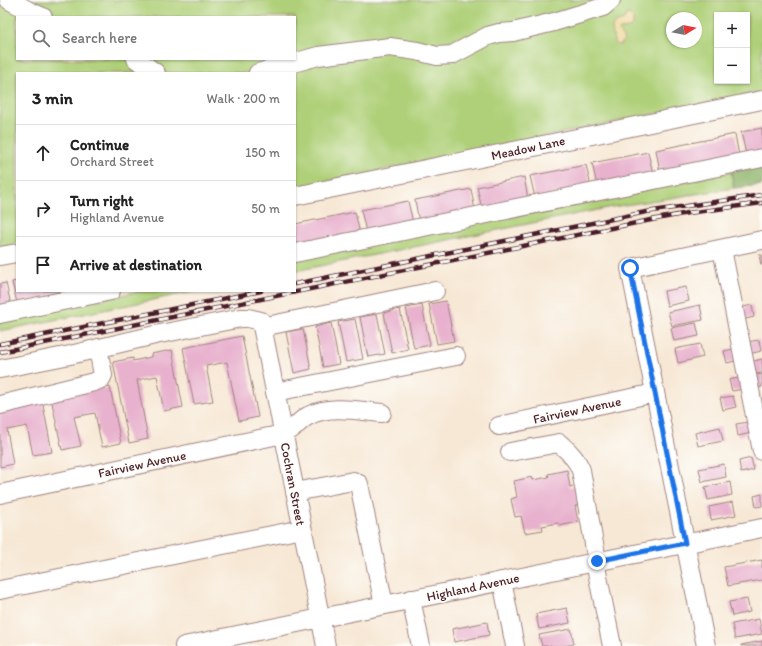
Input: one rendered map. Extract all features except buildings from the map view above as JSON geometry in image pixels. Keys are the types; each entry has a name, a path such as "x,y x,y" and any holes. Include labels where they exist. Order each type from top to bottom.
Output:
{"street":[{"path":"9,0 41,16"},
{"path":"262,72 318,56 382,48 404,48 436,56 452,55 488,36 499,33 513,32 554,22 603,7 611,0"},
{"path":"137,60 155,72"},
{"name":"Meadow Lane","path":"296,196 762,100"},
{"path":"296,254 762,158"},
{"path":"706,646 630,268 762,240"},
{"path":"722,249 762,451"},
{"path":"0,256 16,253"},
{"path":"0,369 241,318 248,318 261,324 435,291"},
{"path":"0,314 106,292"},
{"name":"Cochran Street","path":"261,324 326,646"},
{"path":"0,404 102,379 98,348"},
{"path":"275,392 456,356"},
{"name":"Fairview Avenue","path":"499,426 655,393"},
{"path":"283,434 291,431 307,416 317,412 339,409 382,413"},
{"name":"Fairview Avenue","path":"0,494 283,434"},
{"path":"510,452 559,443 577,462 581,470 612,646"},
{"path":"295,492 353,481 359,484 384,605"},
{"name":"Highland Avenue","path":"184,646 762,528"},
{"path":"0,590 302,529"},
{"path":"502,581 515,646"},
{"path":"411,599 421,646"}],"green space":[{"path":"0,0 762,0 762,92 296,188 296,72 16,72 16,244 0,247"},
{"path":"762,165 762,185 734,188 731,172"},
{"path":"731,172 734,188 612,207 296,271 296,258"},
{"path":"135,292 192,292 0,331 0,321"}],"sand":[{"path":"629,14 633,18 633,25 629,28 620,29 619,31 624,40 620,45 617,45 614,42 612,30 613,25 624,20 626,15"}],"railway":[{"path":"296,284 646,212 762,195"},
{"path":"296,292 646,221 688,213 762,203"},
{"path":"0,344 256,292"},
{"path":"0,352 296,292"}],"route":[{"path":"597,561 685,543 630,268"}]}
